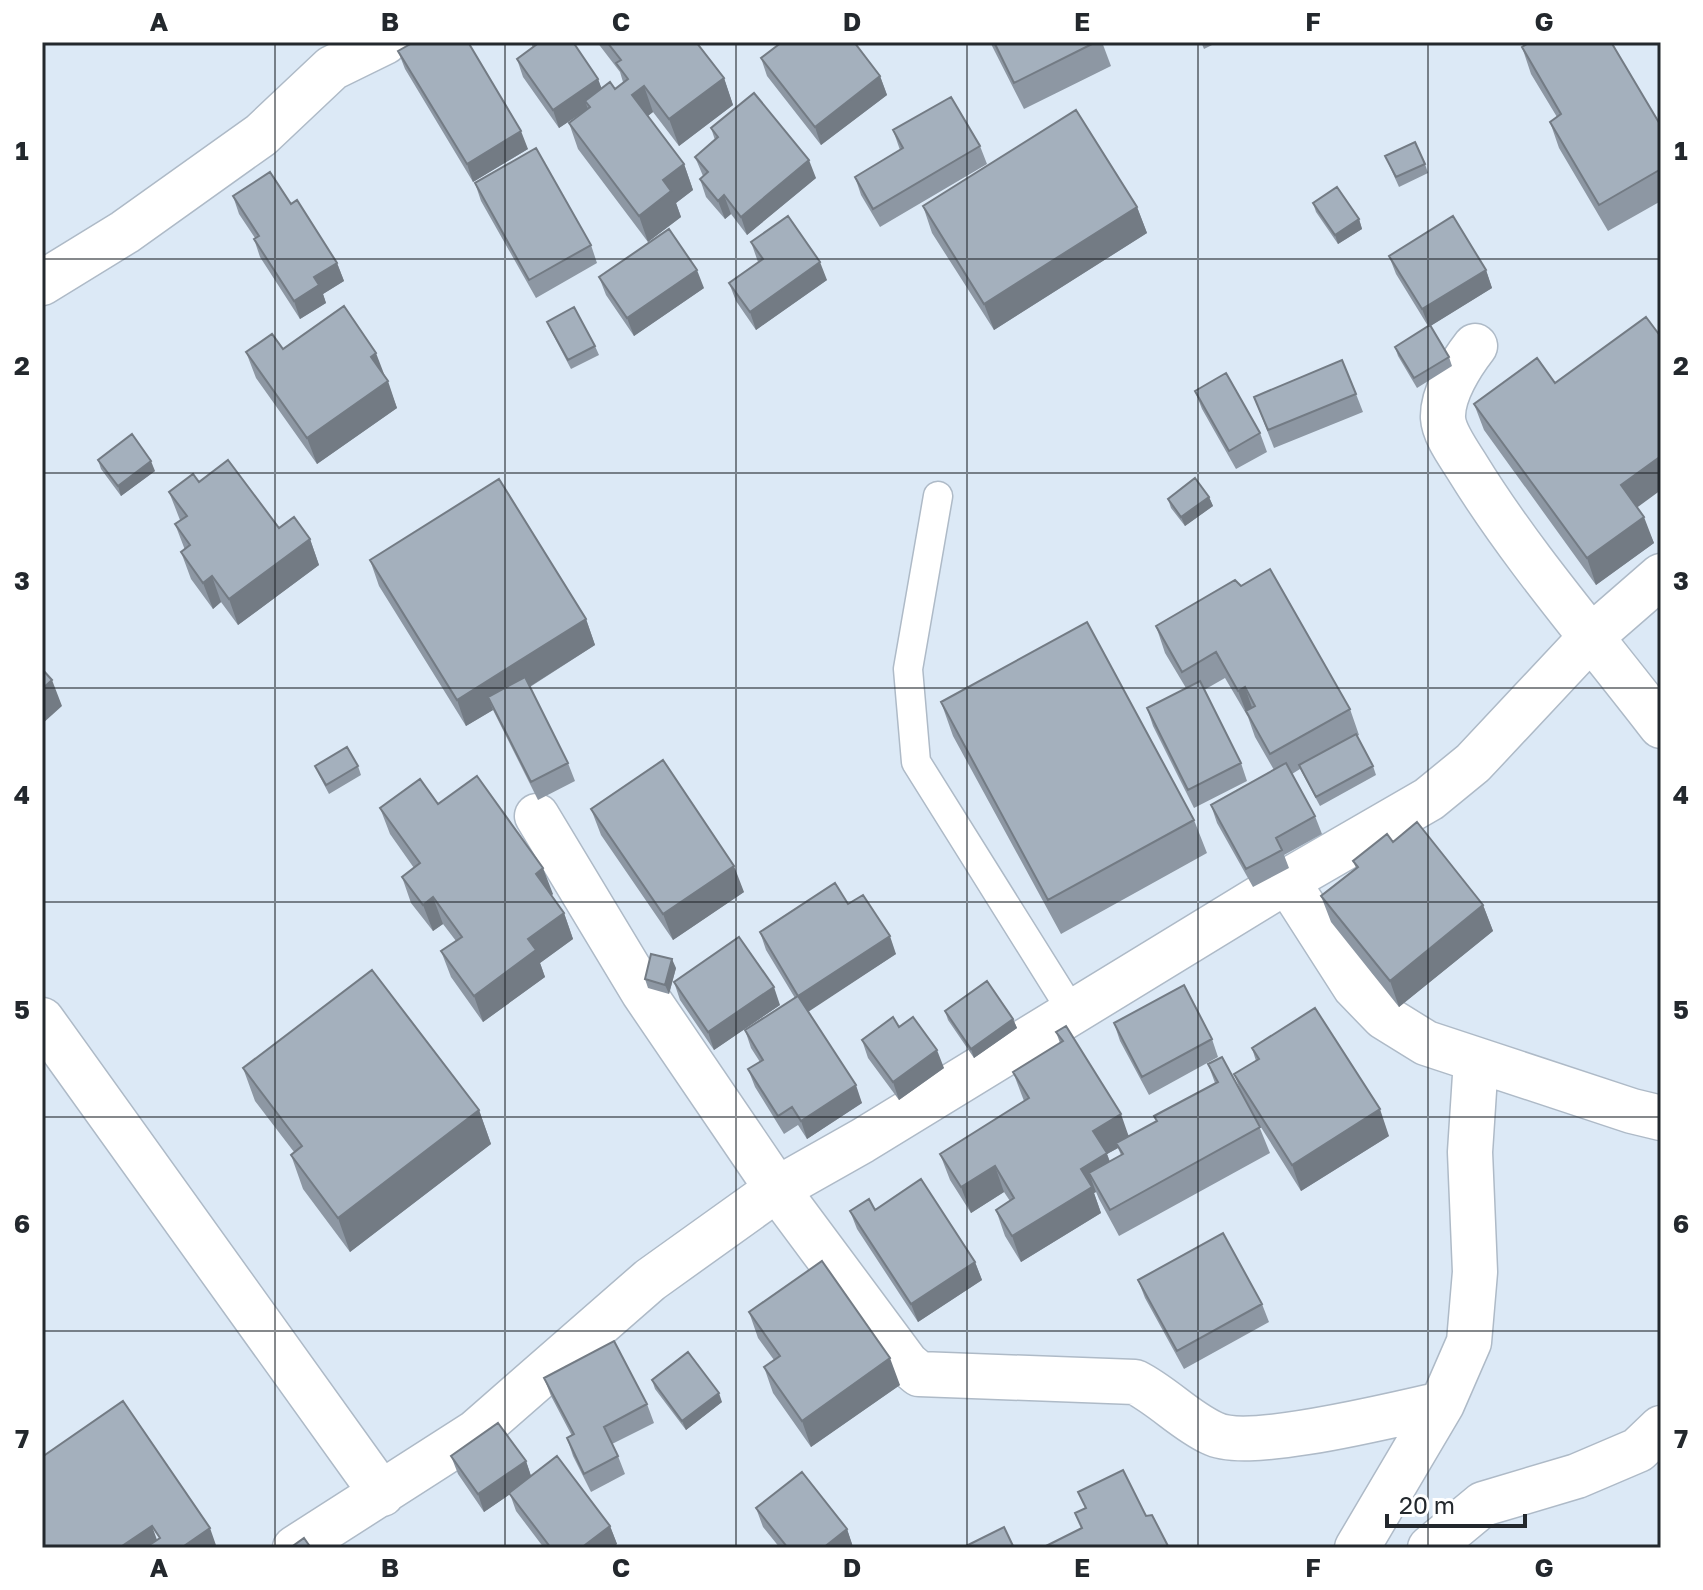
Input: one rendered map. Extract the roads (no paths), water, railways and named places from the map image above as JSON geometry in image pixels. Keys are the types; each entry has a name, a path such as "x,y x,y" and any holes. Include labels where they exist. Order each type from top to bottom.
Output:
{"street":[{"path":"42,283 125,232 261,135 332,68 385,42"},
{"path":"1475,346 1450,387 1443,418 1455,446 1518,541 1661,726"},
{"path":"295,1548 476,1432 650,1280 777,1189 862,1141 1287,881 1429,799 1462,772 1592,636 1661,576"},
{"path":"537,816 643,992 777,1189 907,1364 919,1374 1135,1382 1150,1389 1213,1434 1228,1439 1249,1440 1295,1434 1442,1404"},
{"path":"1287,881 1355,987 1384,1017 1426,1043 1661,1118"},
{"path":"47,1038 382,1494"},
{"path":"1357,1548 1442,1404 1469,1342 1475,1272 1470,1152 1476,1060"},
{"path":"1430,1548 1483,1504 1577,1476 1638,1450 1661,1428"}],"lane":[{"path":"938,496 908,669 916,762 1073,1013"}]}
